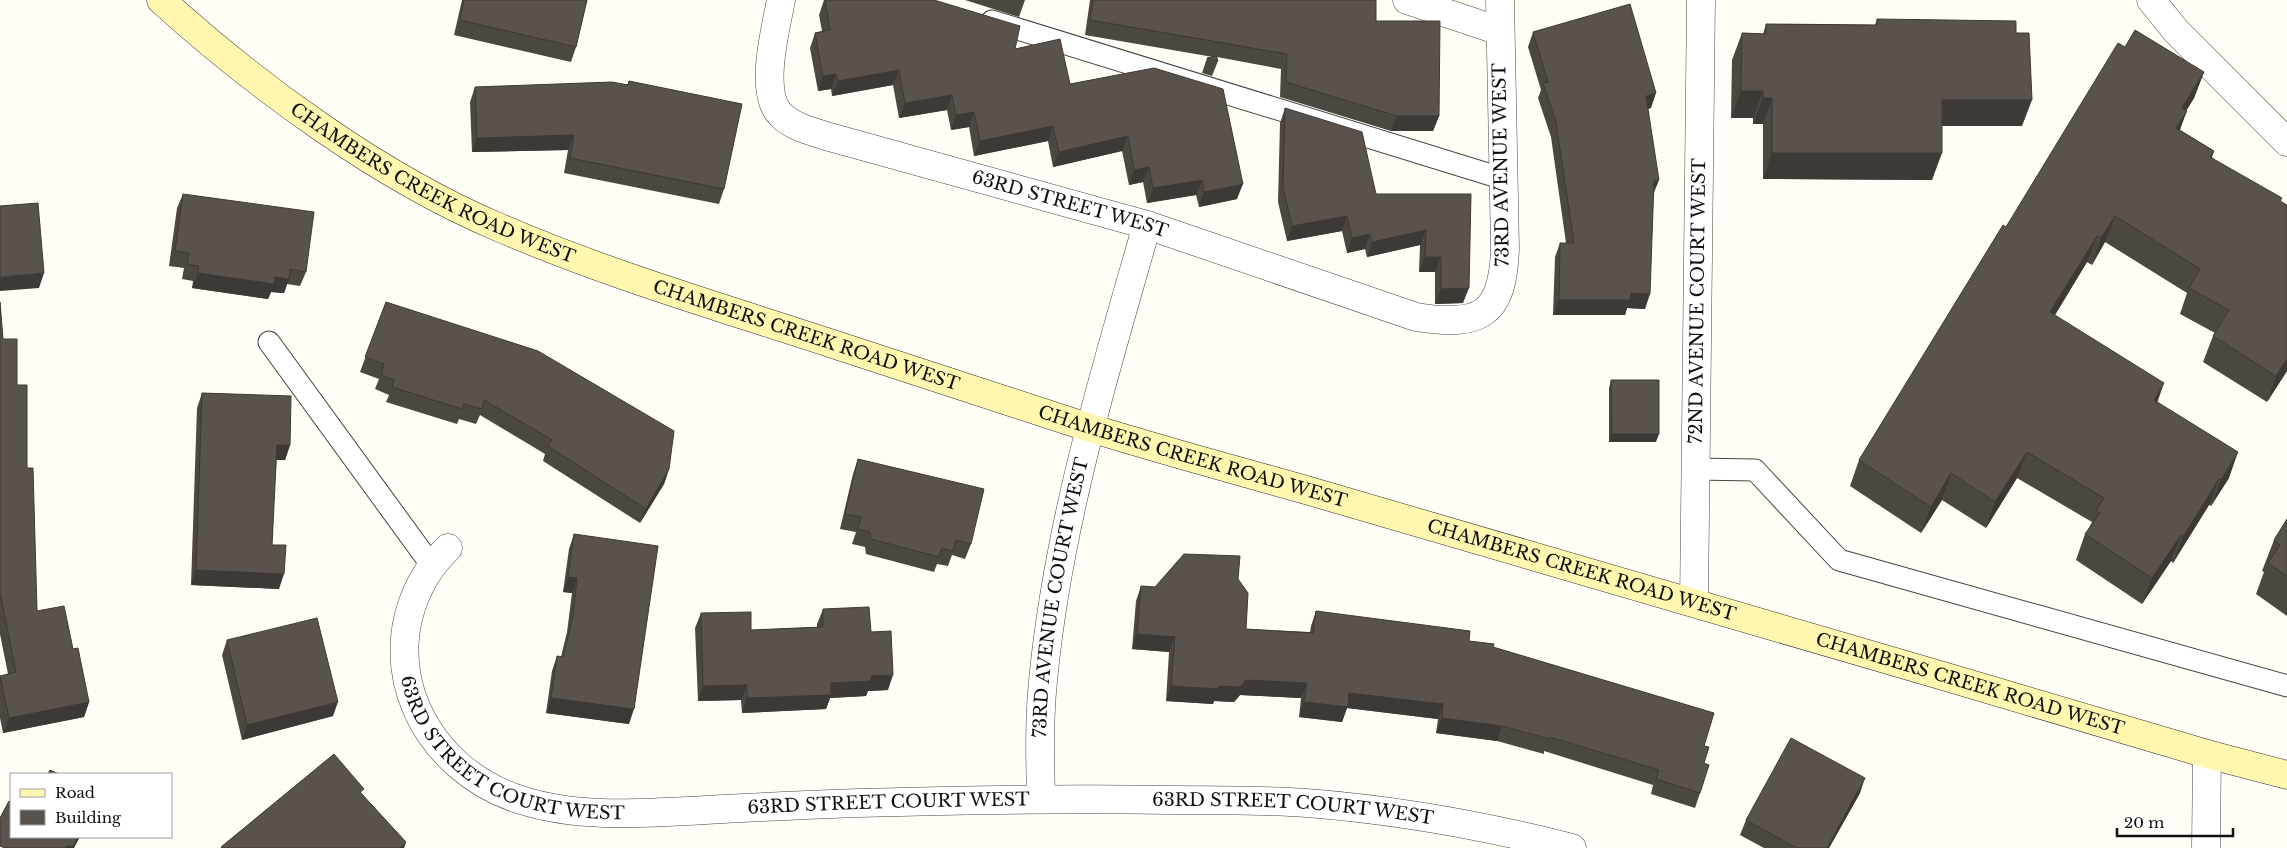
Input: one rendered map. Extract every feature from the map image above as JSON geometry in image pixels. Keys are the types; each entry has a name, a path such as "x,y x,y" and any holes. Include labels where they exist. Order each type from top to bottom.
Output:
{"street":[{"name":"CHAMBERS CREEK ROAD WEST","path":"161,0 257,80 398,175 497,227 665,289 1089,427 1694,602 2207,754 2287,775"},
{"name":"63RD STREET WEST","path":"781,0 772,50 771,97 776,109 793,124 826,136 1147,225 1416,317 1449,321 1473,319"},
{"path":"1407,0 1500,31"},
{"name":"73RD AVENUE WEST","path":"1473,319 1490,306 1502,281 1506,248 1500,0"},
{"name":"72ND AVENUE COURT WEST","path":"1694,602 1701,0"},
{"path":"2151,0 2176,31 2287,142"},
{"name":"73RD AVENUE COURT WEST","path":"1041,798 1039,738 1041,700 1052,600 1071,503 1089,427 1147,225"},
{"name":"63RD STREET COURT WEST","path":"440,557 425,576 409,614 405,638 405,659 410,690 417,713 439,748 472,777 496,791 547,807 629,814 821,804 1041,798 1308,804 1438,820 1499,830 1572,848"},
{"path":"2206,848 2207,754"}],"lane":[{"path":"970,15 1504,179"},
{"path":"269,342 440,557"},
{"path":"1696,469 1755,470 1839,560 2287,686"}],"building":[{"path":"464,0 587,0 576,47 460,20"},
{"path":"825,0 934,0 1020,26 1015,49 1060,39 1070,84 1154,68 1223,89 1243,184 1204,192 1202,180 1153,188 1149,167 1134,170 1128,136 1059,152 1053,126 980,141 974,112 956,115 952,95 905,103 899,70 838,81 836,74 823,76 815,33 830,30"},
{"path":"1093,0 1376,0 1376,21 1440,21 1439,116 1397,116 1286,82 1287,54 1090,20"},
{"path":"1630,4 1656,93 1646,96 1659,180 1654,181 1650,294 1631,293 1630,300 1559,300 1560,243 1574,243 1556,122 1543,83 1548,82 1533,32"},
{"path":"1877,19 2016,21 2016,33 2029,33 2032,100 1942,100 1942,153 1772,153 1772,98 1763,98 1763,91 1741,91 1742,33 1766,34 1766,24 1877,25"},
{"path":"2135,30 2204,72 2182,108 2187,111 2176,128 2214,151 2210,157 2282,198 2280,201 2287,205 2287,359 2276,376 2213,336 2229,310 2189,288 2200,269 2115,216 2101,238 2097,236 2050,312 2164,383 2154,400 2238,452 2183,537 2181,535 2152,578 2085,534 2100,513 2096,510 2104,498 2027,452 1995,502 1951,473 1931,507 1859,460 2003,225 2006,227 2118,43 2125,47"},
{"path":"1216,56 1218,61 1207,58"},
{"path":"629,81 742,104 724,189 570,158 574,135 477,138 475,87 612,82 628,85"},
{"path":"1285,108 1362,132 1376,194 1471,194 1469,288 1441,289 1441,257 1425,257 1426,230 1372,242 1370,234 1352,238 1347,216 1292,226 1283,187"},
{"path":"183,194 314,212 306,272 290,269 289,279 275,277 274,284 198,273 199,266 187,264 189,253 175,251"},
{"path":"38,203 44,273 0,277 0,206"},
{"path":"0,302 3,339 17,339 17,385 27,385 27,468 33,468 37,611 64,606 73,649 78,648 89,702 9,718 0,676 16,672 0,592"},
{"path":"386,302 538,351 674,431 669,469 646,509 548,446 552,440 484,400 482,409 464,404 462,409 392,387 394,380 381,375 384,364 365,357"},
{"path":"1611,380 1659,380 1659,434 1612,434"},
{"path":"202,393 291,396 290,445 277,445 272,545 286,545 284,574 196,570"},
{"path":"858,459 984,489 971,544 956,540 953,551 942,548 939,557 871,539 870,532 858,529 861,517 845,514"},
{"path":"2287,519 2287,576 2268,563 2280,545 2274,540"},
{"path":"574,534 658,546 634,709 551,698 557,656 563,657 573,617 577,578 568,577"},
{"path":"1184,554 1240,556 1238,579 1248,593 1246,629 1313,633 1316,611 1470,631 1469,641 1494,644 1493,647 1714,713 1704,746 1709,747 1704,763 1709,765 1700,793 1656,779 1659,770 1550,737 1549,739 1502,726 1442,718 1443,704 1349,693 1348,707 1304,702 1307,683 1246,680 1240,687 1219,686 1218,689 1171,686 1175,637 1137,634 1141,586 1155,587"},
{"path":"869,607 871,632 891,631 893,675 871,676 871,681 831,683 831,695 747,698 747,685 703,686 701,613 751,612 751,630 823,627 823,609"},
{"path":"317,618 338,702 247,725 227,640"},
{"path":"1791,738 1865,778 1827,848 1797,848 1746,820"},
{"path":"334,754 364,789 360,792 406,842 400,848 221,847"},
{"path":"9,801 10,838 78,838 73,847 5,848 0,846 0,818"}]}
